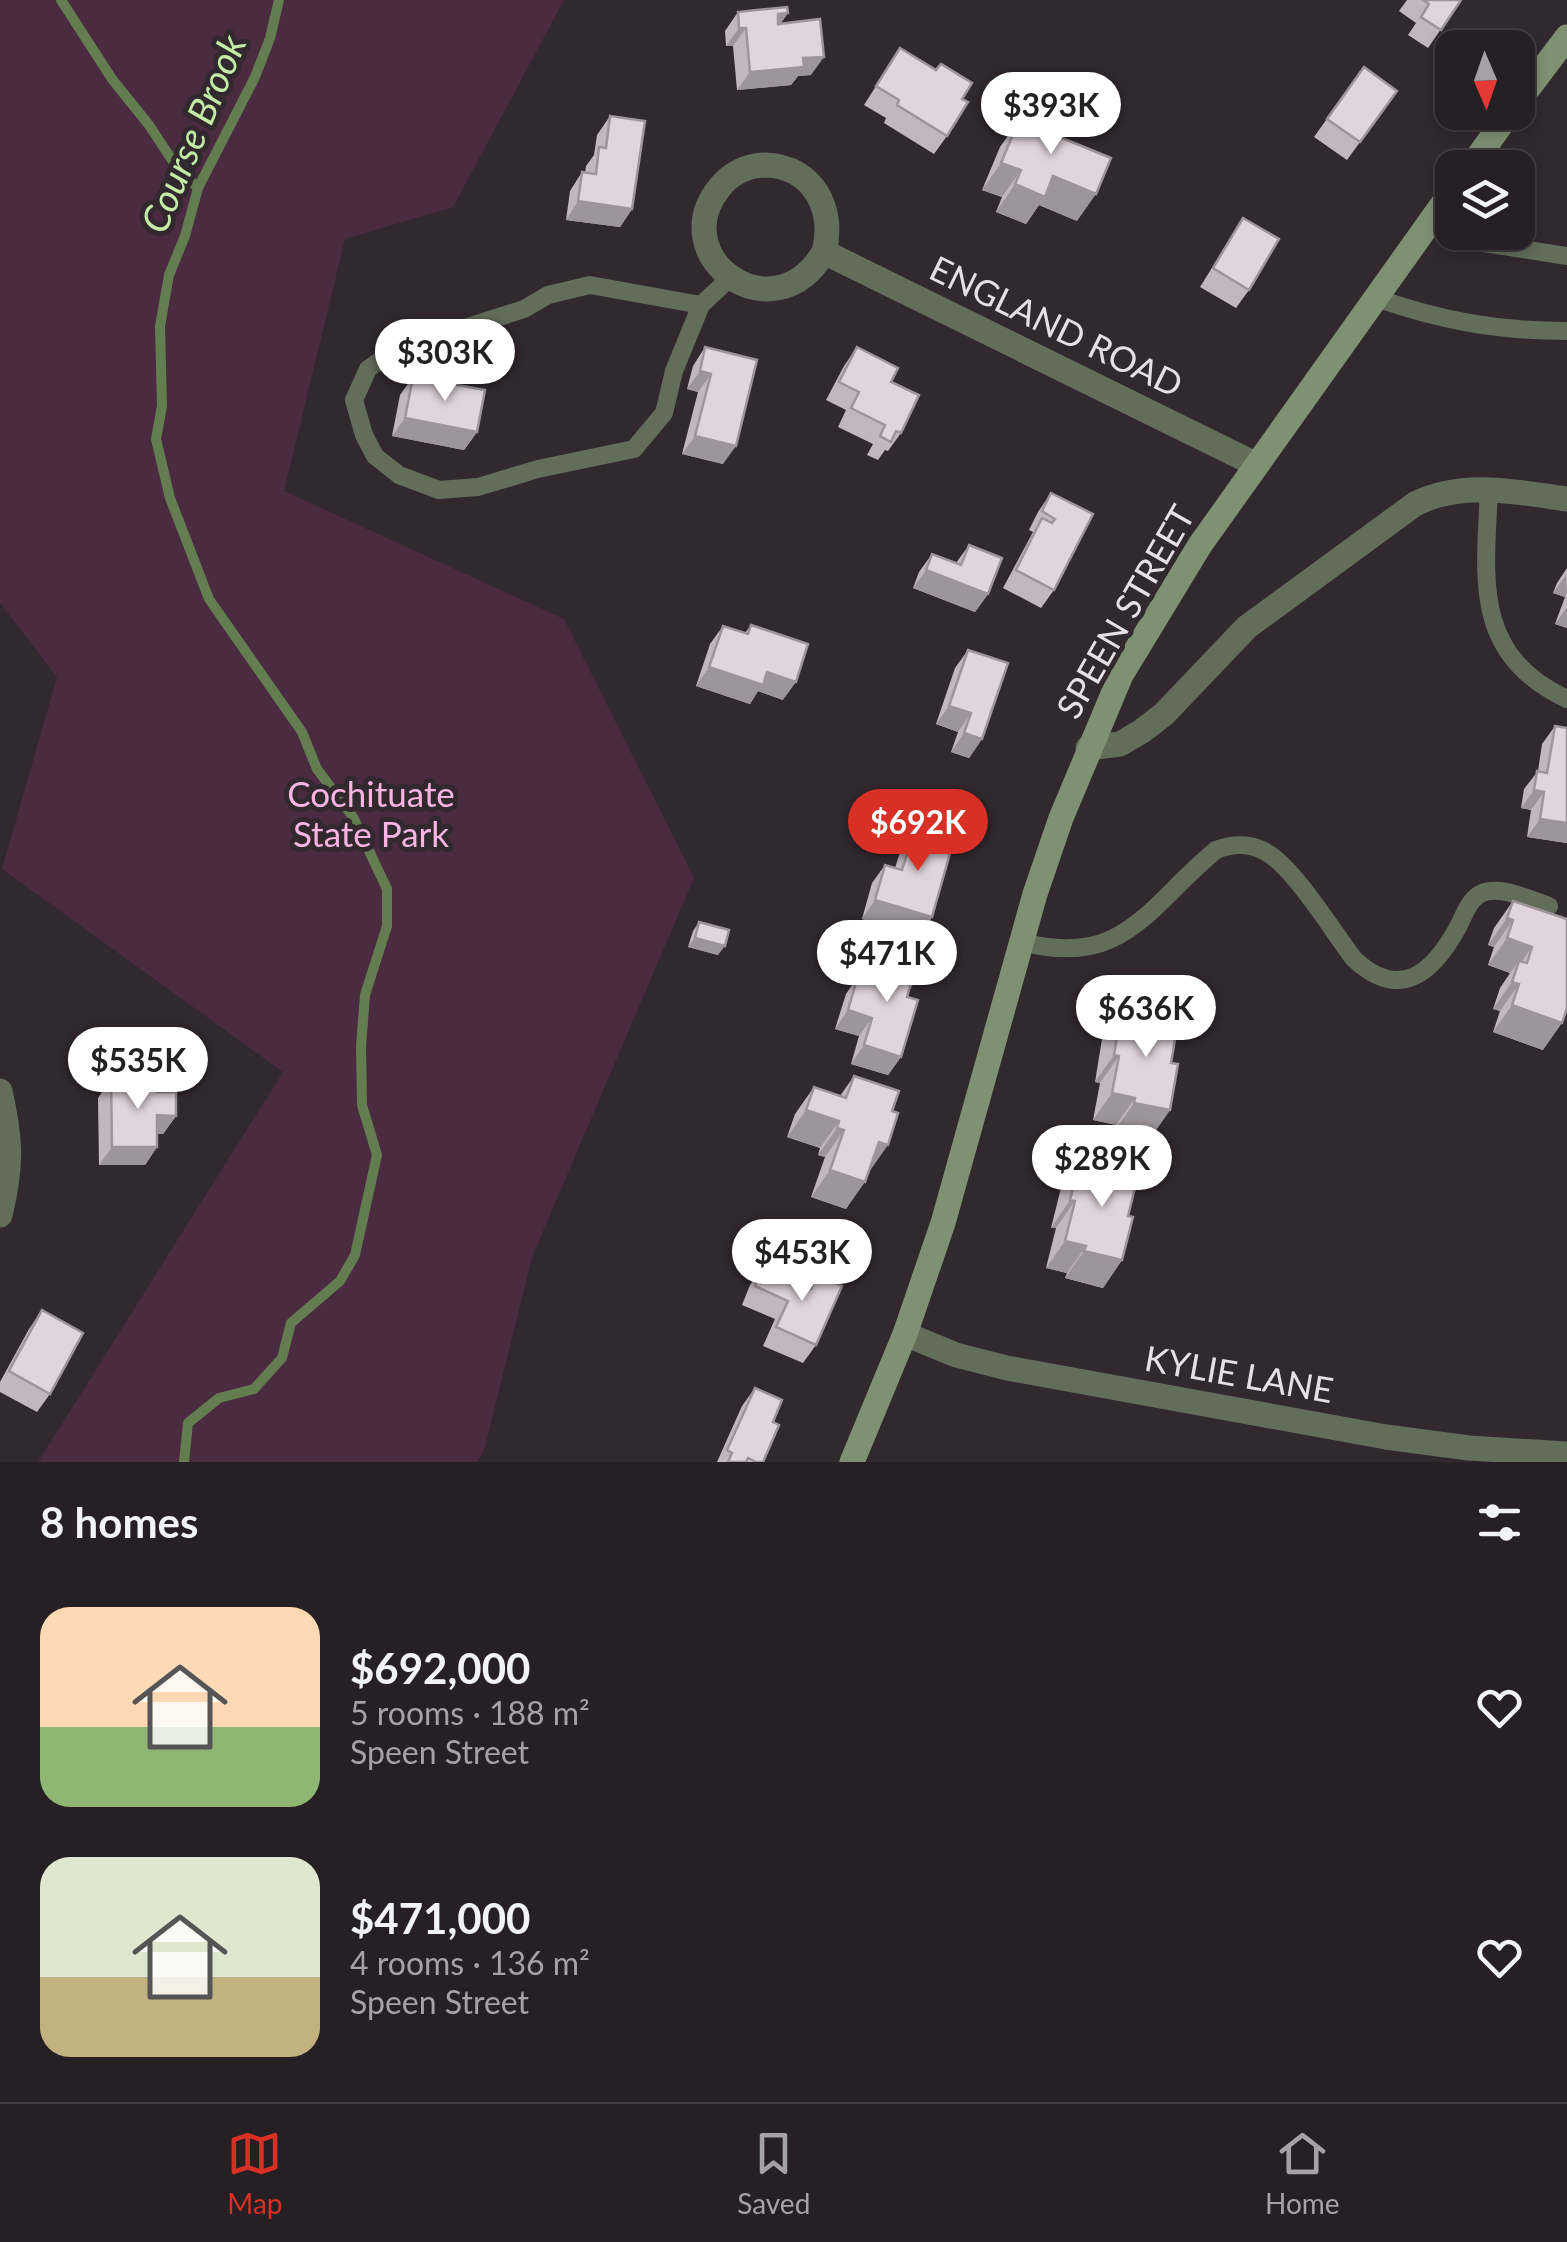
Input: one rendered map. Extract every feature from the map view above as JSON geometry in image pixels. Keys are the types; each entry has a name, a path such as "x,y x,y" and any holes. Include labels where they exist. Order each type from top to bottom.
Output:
{"street":[{"path":"1535,79 1567,37"},
{"path":"759,165 795,172 822,198 829,234 824,252 815,268 784,288 746,287 730,278 708,249 704,230 713,195 741,170 759,165"},
{"name":"SPEEN STREET","path":"852,1462 905,1334 943,1223 1061,818 1121,675 1160,608 1376,298 1435,239"},
{"name":"ENGLAND ROAD","path":"824,252 1257,466"},
{"path":"1088,748 1120,744 1142,731 1164,714 1247,626 1434,494 1489,490 1567,499"},
{"path":"0,1090 8,1128 10,1172 0,1215"},
{"name":"KYLIE LANE","path":"905,1334 956,1355 1007,1368 1386,1437 1469,1448 1567,1454"}],"lane":[{"path":"1526,250 1567,256"},
{"path":"701,305 590,284 548,295 524,309 395,350 368,369 354,400 364,436 375,456 399,476 439,490 478,487 538,469 634,449 664,413 674,371 701,305 730,278"},
{"path":"1376,298 1432,318 1521,330 1567,330"},
{"path":"1489,490 1485,589 1490,615 1499,637 1533,679 1567,699"},
{"path":"1022,942 1068,950 1112,940 1130,930 1216,850 1232,845 1249,845 1276,858 1354,959 1368,972 1399,981 1428,970 1440,957 1468,906 1480,894 1496,891 1549,906"}],"green space":[{"name":"Cochituate State Park","path":"0,0 564,0 453,207 345,239 284,491 564,619 694,878 532,1257 478,1462 38,1462 283,1072 2,869 57,677 0,603"}],"building":[{"path":"1423,0 1461,0 1441,30 1421,17 1429,4"},
{"path":"787,7 788,13 778,14 778,24 820,19 824,57 803,58 804,67 750,72 746,28 739,28 738,12"},
{"path":"900,48 936,70 941,64 972,83 962,99 968,102 947,136 897,105 899,100 876,86"},
{"path":"1364,67 1397,91 1360,142 1327,119"},
{"path":"1031,103 1053,112 1045,131 1111,158 1096,194 1053,176 1045,197 1015,184 1021,170 1001,163 1019,120 1024,122"},
{"path":"610,116 645,121 632,209 578,201 582,172 596,174 599,147 606,148"},
{"path":"1243,218 1279,239 1249,290 1213,268"},
{"path":"705,347 757,360 736,446 695,436 711,374 700,371"},
{"path":"857,347 898,368 891,382 919,395 901,433 896,431 891,442 880,436 885,425 851,408 859,392 839,382"},
{"path":"413,377 485,390 477,432 405,418"},
{"path":"1051,493 1093,514 1054,590 1016,570 1042,518 1052,523 1055,519 1042,511"},
{"path":"969,545 1002,558 988,594 926,570 932,554 961,565"},
{"path":"751,625 808,644 796,682 767,672 763,685 709,667 723,626 748,634"},
{"path":"968,650 1008,663 982,739 964,733 971,713 949,706"},
{"path":"1555,726 1567,728 1567,823 1540,819 1544,792 1534,790 1537,771 1547,773"},
{"path":"915,827 954,839 932,917 875,900 885,865 902,870"},
{"path":"1513,901 1567,919 1567,1008 1562,1023 1512,1005 1519,984 1512,982 1519,961 1527,963 1532,947 1507,938 1513,920 1507,918"},
{"path":"699,922 729,930 725,946 695,938"},
{"path":"884,955 923,967 921,972 915,970 907,997 918,1000 901,1057 864,1045 872,1018 848,1010 858,976 876,982"},
{"path":"1121,1012 1178,1022 1171,1063 1178,1064 1170,1110 1134,1103 1135,1098 1112,1093"},
{"path":"854,1076 899,1091 892,1111 898,1113 888,1145 879,1142 865,1182 830,1170 844,1130 837,1128 839,1121 806,1110 814,1087 846,1098"},
{"path":"111,1079 157,1079 157,1092 176,1092 176,1116 157,1115 157,1147 112,1147"},
{"path":"1080,1161 1138,1176 1122,1260 1084,1251 1086,1246 1065,1241"},
{"path":"763,1267 811,1289 817,1275 842,1286 816,1345 776,1327 788,1301 755,1286"},
{"path":"42,1310 83,1333 50,1394 9,1371"},
{"path":"755,1388 782,1400 773,1422 779,1425 763,1462 748,1458 746,1462 728,1462 732,1453 727,1450"}],"waterway":[{"path":"61,0 112,79 176,166 198,188"},
{"name":"Course Brook","path":"184,1462 188,1423 219,1398 254,1389 282,1358 291,1323 340,1281 355,1255 377,1155 362,1105 361,1046 365,995 387,926 387,889 353,817 317,769 302,732 209,599 170,498 156,439 162,406 160,326 169,275 198,188 255,77 279,0"}]}
